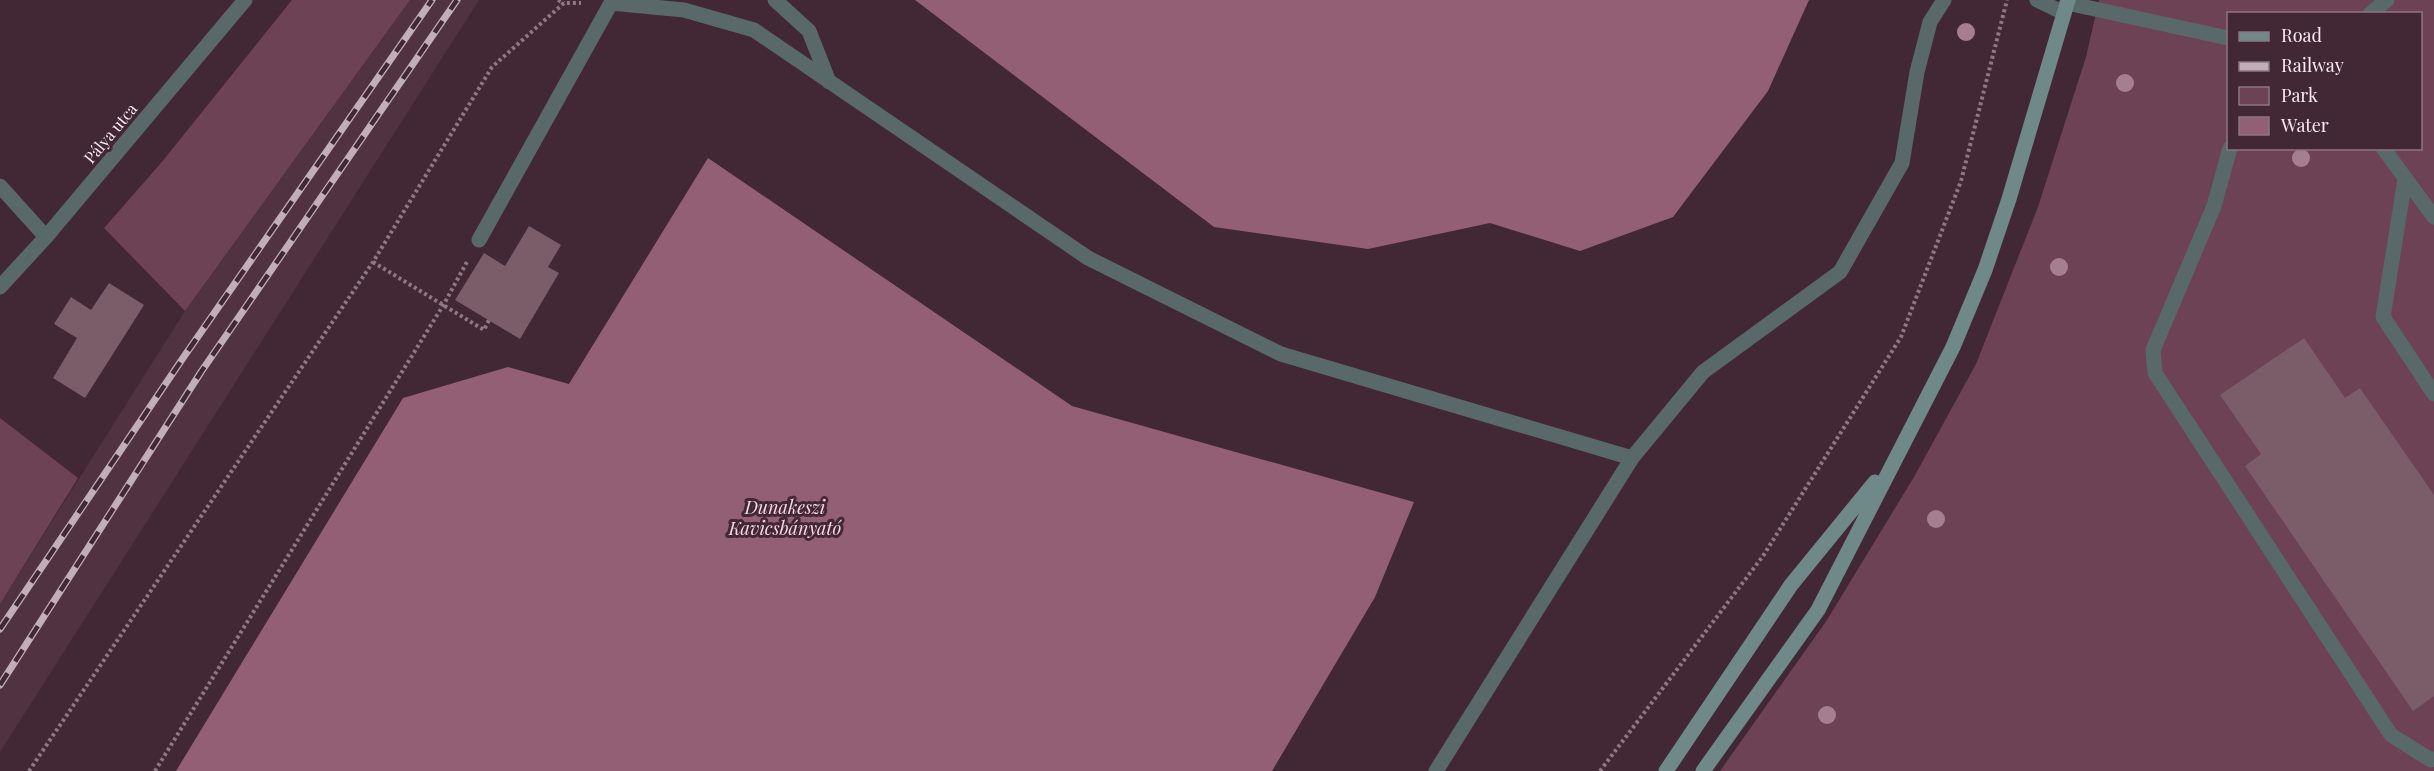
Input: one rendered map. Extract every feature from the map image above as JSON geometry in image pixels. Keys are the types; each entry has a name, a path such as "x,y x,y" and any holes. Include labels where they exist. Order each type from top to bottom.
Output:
{"main road":[{"path":"1703,771 1818,610 1953,347 1985,270 2009,199 2066,5"},
{"path":"1666,771 1791,585 1895,459"}],"street":[{"name":"Pálya utca","path":"0,287 245,0"},
{"path":"775,0 809,31 829,82"},
{"path":"1436,771 1632,458 1703,372 1840,272 1902,164 1917,72 1930,22 1944,0"},
{"path":"2037,0 2227,38"},
{"path":"2372,12 2387,0"},
{"path":"479,240 611,3 684,10 754,30 1088,258 1281,354 1632,458"},
{"path":"2229,150 2214,206 2153,350 2155,373 2391,735 2431,760 2434,759"},
{"path":"2384,150 2434,217"},
{"path":"2405,179 2383,316 2434,394"},
{"path":"0,186 45,237"}],"path":[{"path":"558,0 564,3 611,3"},
{"path":"1600,771 1764,555 1901,337 1961,181 2007,0"},
{"path":"29,771 373,262 492,68 564,3"},
{"path":"155,771 444,304 479,240"},
{"path":"373,262 484,330 489,320"}],"shaded area":[{"path":"410,0 479,0 0,752 0,604 185,311"}],"green space":[{"path":"292,0 410,0 185,311 104,228 161,163"},
{"path":"2099,0 2434,0 2434,771 1720,771 1827,620 1914,477 1976,364 2038,207 2086,57"},
{"path":"0,418 78,478 0,604"}],"water":[{"path":"915,0 1809,0 1768,91 1673,217 1580,251 1490,223 1368,249 1214,227"},
{"name":"Dunakeszi Kavicsbányató","path":"708,158 1072,406 1414,502 1375,597 1272,771 176,771 403,398 508,367 569,384"}],"building":[{"path":"529,226 561,245 548,267 559,273 520,339 455,300 484,253 505,266"},
{"path":"109,283 144,305 85,398 53,378 77,338 54,324 71,297 91,310"},
{"path":"2304,338 2345,398 2360,388 2434,495 2434,696 2413,711 2245,466 2261,454 2220,395"}],"railway":[{"path":"0,629 183,358 432,0"},
{"path":"0,685 201,372 457,0"}]}
